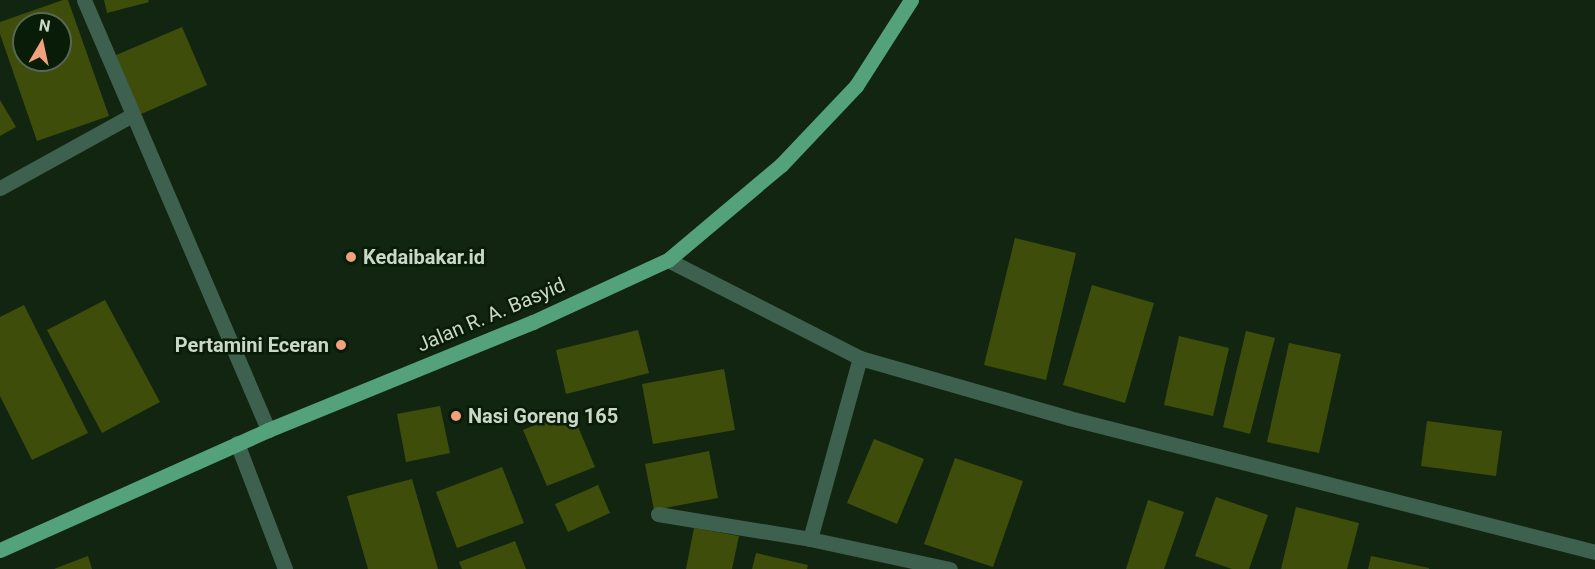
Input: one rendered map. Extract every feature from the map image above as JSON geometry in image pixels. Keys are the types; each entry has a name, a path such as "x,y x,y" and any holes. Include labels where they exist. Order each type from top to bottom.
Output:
{"main road":[{"name":"Jalan R. A. Basyid","path":"0,550 268,429 532,322 668,260 781,165 856,86 911,0"}],"street":[{"path":"84,0 268,429"},
{"path":"0,188 132,115"},
{"path":"668,260 860,358 1069,418 1595,552"},
{"path":"810,539 860,358"},
{"path":"237,443 285,569"},
{"path":"658,514 810,539 950,569"}],"building":[{"path":"68,0 109,116 37,141 13,72 72,72 72,12 29,12"},
{"path":"104,0 148,0 149,2 107,13"},
{"path":"12,18 12,69 0,34 0,22"},
{"path":"182,27 207,85 139,115 114,56"},
{"path":"0,100 16,127 0,136"},
{"path":"1015,238 1076,253 1046,380 984,365"},
{"path":"1092,285 1154,303 1125,403 1063,385"},
{"path":"105,300 160,402 102,433 47,330"},
{"path":"24,305 88,433 32,460 0,396 0,317"},
{"path":"638,330 649,373 566,394 556,350"},
{"path":"1246,331 1275,338 1250,434 1223,427"},
{"path":"1179,336 1229,348 1213,416 1164,405"},
{"path":"1289,343 1341,354 1319,453 1267,442"},
{"path":"724,369 735,430 653,444 642,384"},
{"path":"440,406 450,453 406,462 397,414"},
{"path":"571,410 595,467 547,486 523,430"},
{"path":"1427,421 1502,431 1496,476 1421,466"},
{"path":"874,439 924,459 897,524 847,503"},
{"path":"709,451 718,498 654,510 645,464"},
{"path":"955,458 1023,481 993,567 924,544"},
{"path":"502,467 524,523 457,548 436,492"},
{"path":"412,479 438,569 368,569 347,496"},
{"path":"598,485 610,513 568,532 555,504"},
{"path":"1216,497 1268,515 1249,569 1232,569 1195,556"},
{"path":"1148,500 1184,512 1164,569 1126,569"},
{"path":"1296,507 1359,523 1347,569 1281,569"},
{"path":"694,528 739,536 732,569 686,569"},
{"path":"515,541 526,569 462,569 459,562"},
{"path":"756,553 808,565 807,569 752,569"},
{"path":"88,556 92,569 54,569"},
{"path":"1371,556 1429,568 1429,569 1368,569"}],"place":[{"name":"Kedaibakar.id","path":"351,257"},
{"name":"Pertamini Eceran","path":"341,345"},
{"name":"Nasi Goreng 165","path":"456,416"}]}
